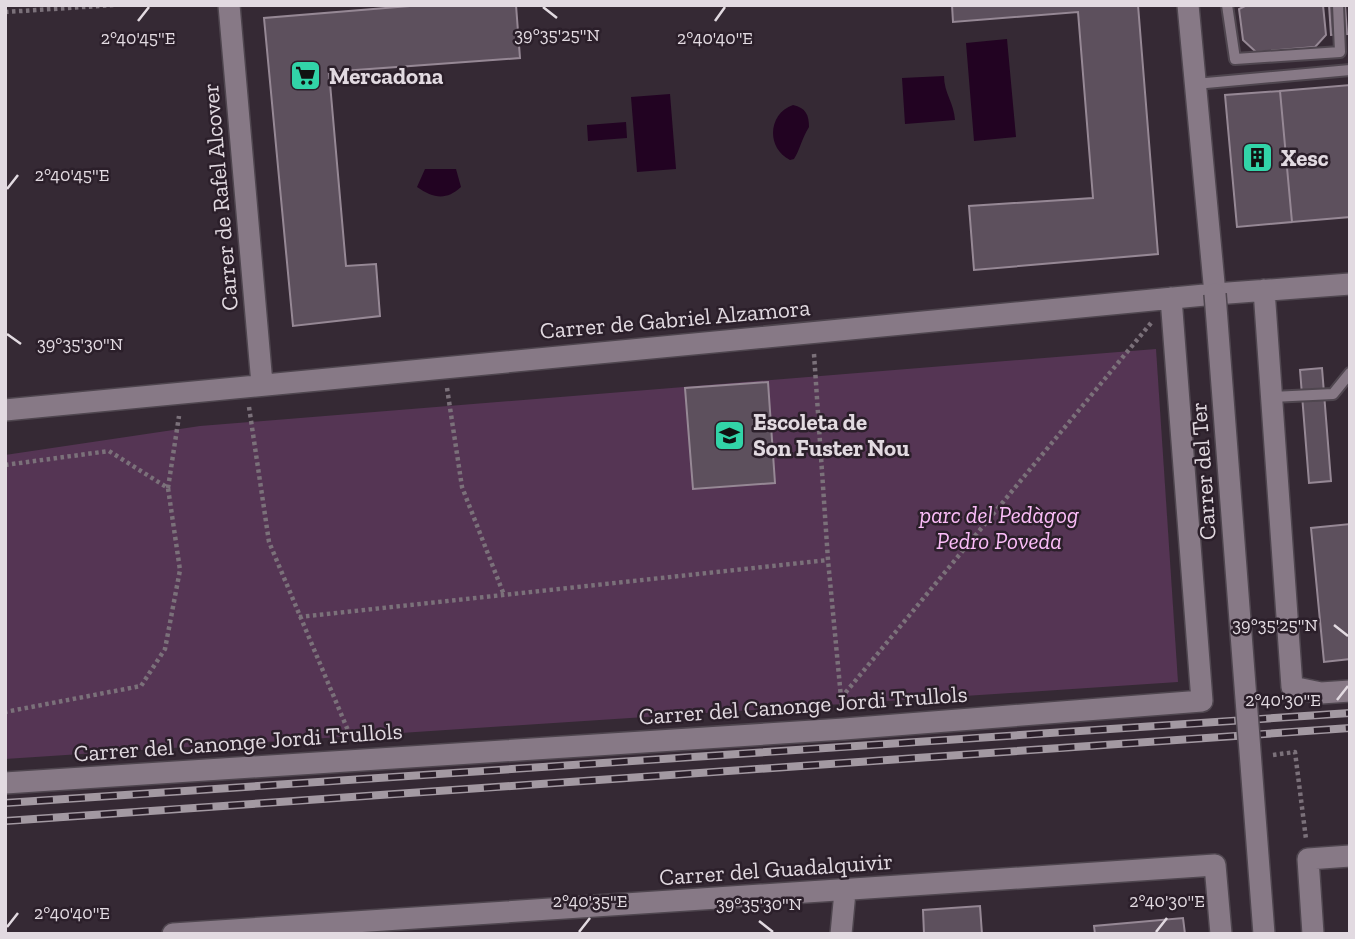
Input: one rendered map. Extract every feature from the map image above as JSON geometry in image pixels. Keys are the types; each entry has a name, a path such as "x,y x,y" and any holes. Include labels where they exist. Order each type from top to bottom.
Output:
{"street":[{"name":"Carrer de Rafel Alcover","path":"229,5 254,385"},
{"name":"Carrer del Ter","path":"1188,5 1215,294 1264,934"},
{"name":"Carrer de Gabriel Alzamora","path":"5,410 1171,298 1350,284"},
{"path":"1264,290 1292,687 1321,693 1350,691"},
{"name":"Carrer del Canonge Jordi Trullols","path":"5,783 844,729 1202,701 1171,298"},
{"path":"1313,934 1308,859 1350,856"},
{"name":"Carrer del Guadalquivir","path":"173,934 317,929 1215,865 1221,934"},
{"path":"841,934 845,891"}],"lane":[{"path":"1227,5 1235,59 1340,52 1338,5"},
{"path":"1195,85 1350,69"},
{"path":"1272,397 1333,394 1350,373"}],"path":[{"path":"5,12 115,5"},
{"path":"841,698 1171,298"},
{"path":"812,332 828,560 844,729"},
{"path":"444,367 461,486 505,595"},
{"path":"254,385 269,542 361,760"},
{"path":"5,712 141,686 165,649 180,570 168,488 183,392"},
{"path":"5,466 109,451 168,488"},
{"path":"299,617 828,560"},
{"path":"1295,752 1308,859"}],"green space":[{"name":"parc del Pedàgog Pedro Poveda","path":"1156,349 1178,682 5,759 5,455 200,426"}],"shaded area":[{"path":"1007,39 1016,137 974,141 966,43"},
{"path":"944,76 955,120 905,124 902,78"},
{"path":"670,94 676,169 637,172 631,97"},
{"path":"793,105 806,113 809,127 796,156 790,160 777,147 773,131 779,115"},
{"path":"626,122 627,138 588,141 587,125"},
{"path":"425,169 456,169 461,187 445,196 429,194 417,187"}],"building":[{"path":"422,5 516,5 520,58 329,72 346,266 376,264 380,316 293,326 264,18"},
{"path":"952,5 1138,5 1158,254 974,270 969,206 1093,198 1078,12 953,22"},
{"path":"1247,5 1323,5 1326,35 1315,47 1256,52 1243,40 1239,9"},
{"path":"1329,5 1345,5 1347,34 1331,35"},
{"path":"1350,85 1350,217 1292,222 1280,91"},
{"name":"Xesc","path":"1280,91 1292,222 1237,227 1225,95"},
{"path":"1322,368 1331,481 1309,483 1300,370"},
{"name":"Escoleta de Son Fuster Nou","path":"768,382 775,483 693,489 685,388"},
{"path":"1350,524 1350,659 1324,662 1311,528"},
{"path":"980,906 982,934 924,934 923,910"},
{"path":"1183,918 1185,934 1095,934 1094,926"}],"railway":[{"path":"5,803 1350,713"},
{"path":"5,821 1350,728"}],"place":[{"name":"Mercadona","path":"306,76"},
{"name":"Xesc","path":"1258,158"},
{"name":"Escoleta de Son Fuster Nou","path":"730,435"}]}
